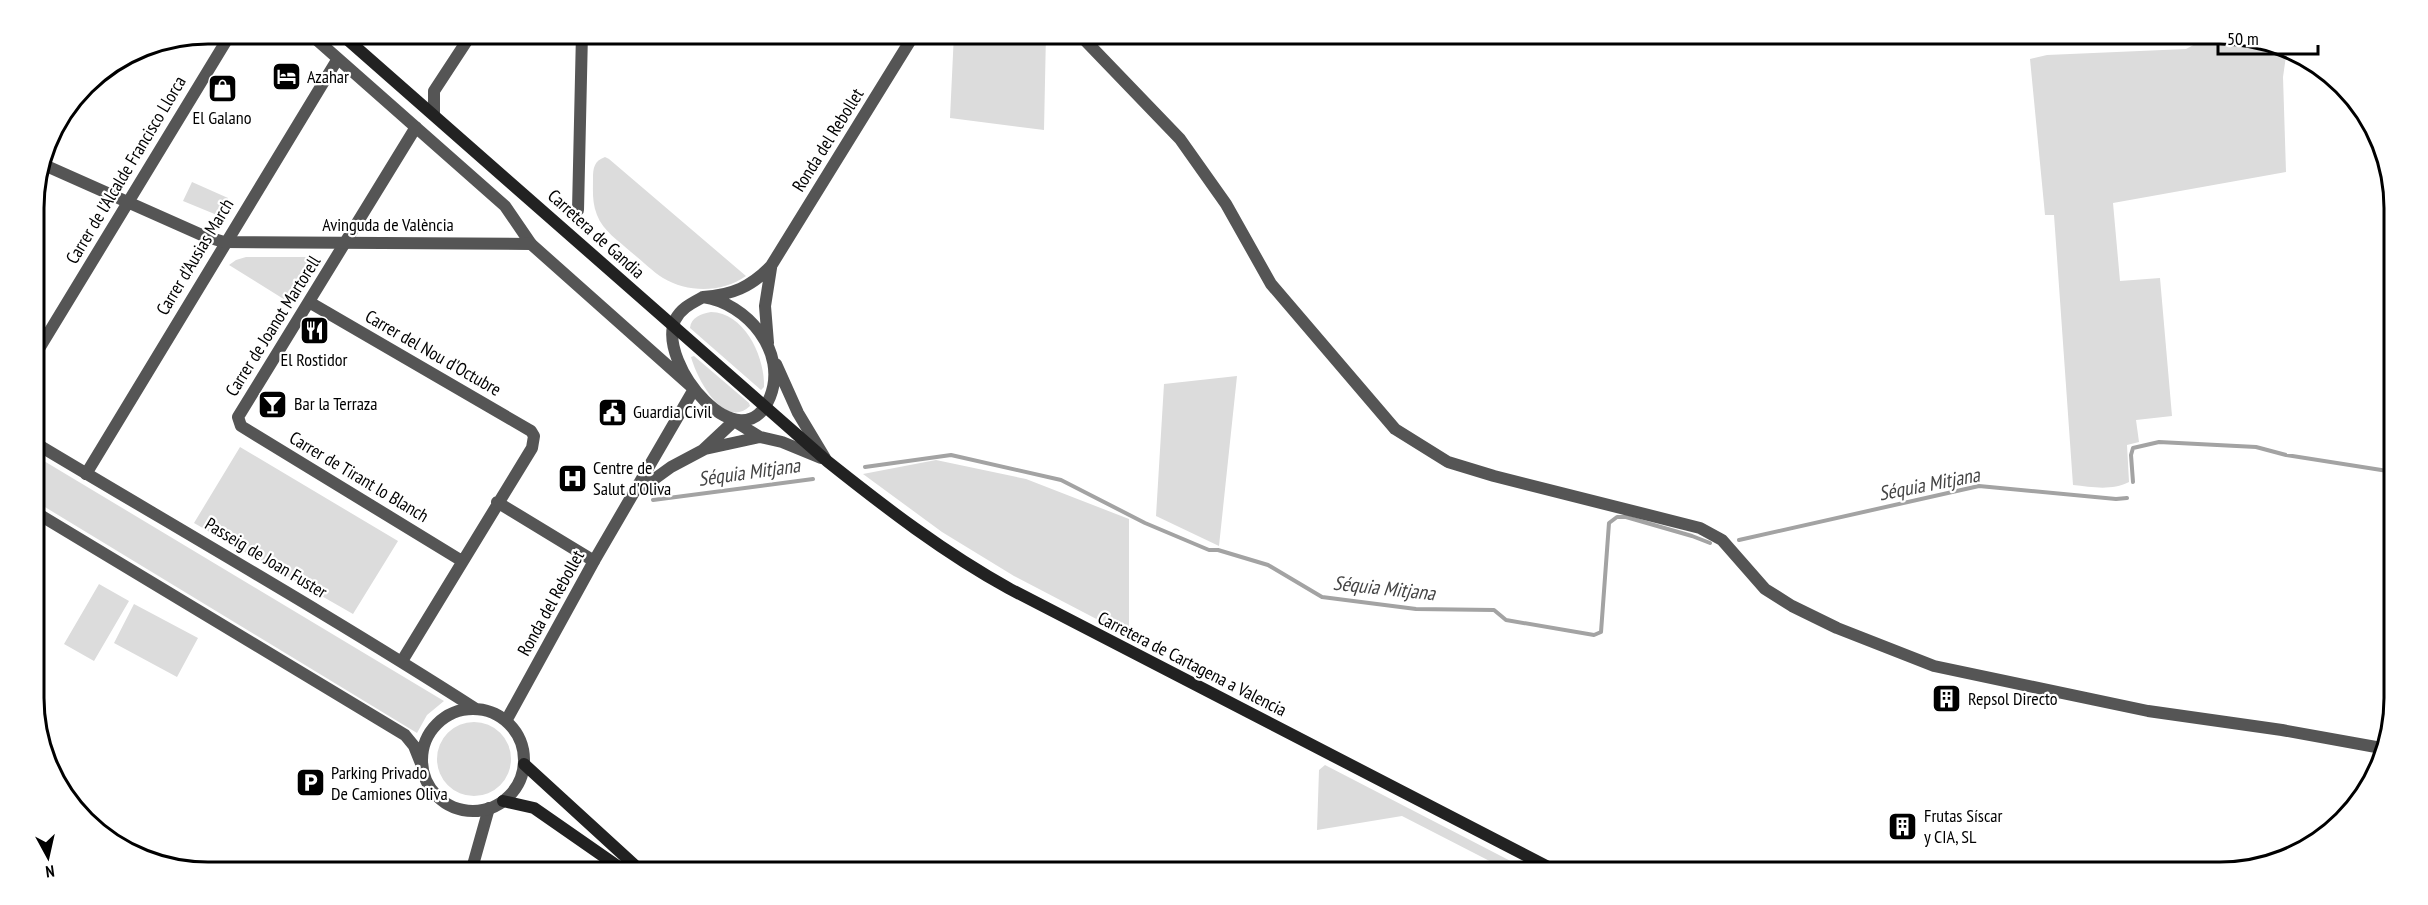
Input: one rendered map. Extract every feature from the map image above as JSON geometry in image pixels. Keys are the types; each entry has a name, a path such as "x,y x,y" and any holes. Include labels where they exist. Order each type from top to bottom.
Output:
{"main road":[{"name":"Carretera de Gandia","path":"355,44 827,461"},
{"name":"Carretera de Cartagena a Valencia","path":"827,461 902,520 951,554 1010,589 1537,861"},
{"path":"524,764 631,862"},
{"path":"503,801 534,808 611,862"}],"street":[{"name":"Carrer de l'Alcalde Francisco Llorca","path":"44,341 224,44"},
{"path":"320,44 505,206 531,244 713,407 760,437 782,442 827,461"},
{"path":"434,114 434,91 465,44"},
{"path":"578,210 582,44"},
{"name":"Ronda del Rebollet","path":"703,297 722,296 739,290 756,281 771,266 908,44"},
{"path":"1088,44 1180,140 1226,204 1271,284 1395,429 1448,462 1494,476 1700,528 1722,540 1765,589 1792,606 1837,628 1934,666 2148,711 2282,730 2376,748"},
{"name":"Carrer d'Ausias March","path":"86,474 224,242 337,60"},
{"name":"Carrer de Joanot Martorell","path":"238,421 238,417 416,127"},
{"name":"Avinguda de València","path":"49,167 204,236 224,242 531,244"},
{"name":"Ronda del Rebollet","path":"765,406 774,383 765,306 771,266"},
{"path":"694,389 675,351 672,337 673,326 683,309 703,297 727,303 748,317 762,336 798,412 827,461"},
{"name":"Carrer del Nou d'Octubre","path":"309,302 531,431 535,439 532,448 497,502"},
{"name":"Ronda del Rebollet","path":"506,721 594,561 694,389"},
{"path":"734,421 752,418 765,406"},
{"name":"Carrer de Tirant lo Blanch","path":"238,421 241,426 462,561"},
{"name":"Ronda del Rebollet","path":"629,504 651,480 703,450 734,421"},
{"path":"703,450 760,437"},
{"name":"Passeig de Joan Fuster","path":"43,448 206,542 402,661 476,709"},
{"path":"402,661 497,502 594,561"},
{"path":"43,517 405,735 414,746 426,780 434,793 446,803 459,809 489,808 503,801 513,791 524,764 520,741 506,721 497,715 476,709 461,710 447,716 436,725 425,744 422,766"},
{"path":"474,862 489,808"}],"shaded area":[{"path":"953,44 1046,44 1044,130 950,118"},
{"path":"2195,44 2232,44 2253,47 2286,57 2283,77 2286,172 2113,203 2120,281 2160,278 2172,416 2136,420 2139,442 2127,445 2129,482 2108,487 2073,485 2054,215 2045,215 2030,59 2047,55 2186,49"},
{"path":"605,157 746,276 726,286 705,289 673,283 651,269 603,226 597,215 593,197 593,171 596,163"},
{"path":"192,182 228,198 217,215 183,201"},
{"path":"246,257 312,257 314,264 290,303 229,265"},
{"path":"711,312 723,314 734,320 751,339 761,363 764,387 761,390 690,328 694,319"},
{"path":"694,356 750,406 740,412 730,412 712,398 694,366 691,357"},
{"path":"1237,376 1219,546 1156,516 1164,384"},
{"path":"240,447 398,541 353,614 194,523"},
{"path":"936,460 1026,479 1129,519 1129,636 1014,576 942,532 863,474"},
{"path":"43,461 444,701 427,715 417,733 43,506"},
{"path":"99,584 129,601 94,661 64,644"},
{"path":"134,604 198,638 177,677 114,643"},
{"path":"474,722 488,725 500,733 508,745 511,759 508,773 500,785 488,793 474,796 460,793 448,785 440,773 437,759 440,745 448,733 460,725"},
{"path":"1325,765 1511,861 1490,861 1402,816 1317,830 1319,770"}],"waterway":[{"name":"Séquia Mitjana","path":"2133,482 2131,455 2133,448 2159,442 2256,447 2286,455 2384,470"},
{"name":"Séquia Mitjana","path":"865,467 951,455 1061,480 1145,523 1209,550 1218,550 1268,565 1322,597 1416,609 1494,610 1506,620 1594,635 1601,632 1609,523 1617,517 1626,517 1710,543"},
{"name":"Séquia Mitjana","path":"653,500 813,479"},
{"name":"Séquia Mitjana","path":"1739,540 1979,486 2116,499 2127,498"}],"place":[{"name":"Azahar","path":"286,77"},
{"name":"El Galano","path":"222,89"},
{"name":"El Rostidor","path":"314,331"},
{"name":"Bar la Terraza","path":"273,404"},
{"name":"Guardia Civil","path":"612,412"},
{"name":"Centre de Salut d'Oliva","path":"572,478"},
{"name":"Repsol Directo","path":"1947,699"},
{"name":"Parking Privado De Camiones Oliva","path":"310,783"},
{"name":"Frutas Síscar y CIA, SL","path":"1903,826"}]}
